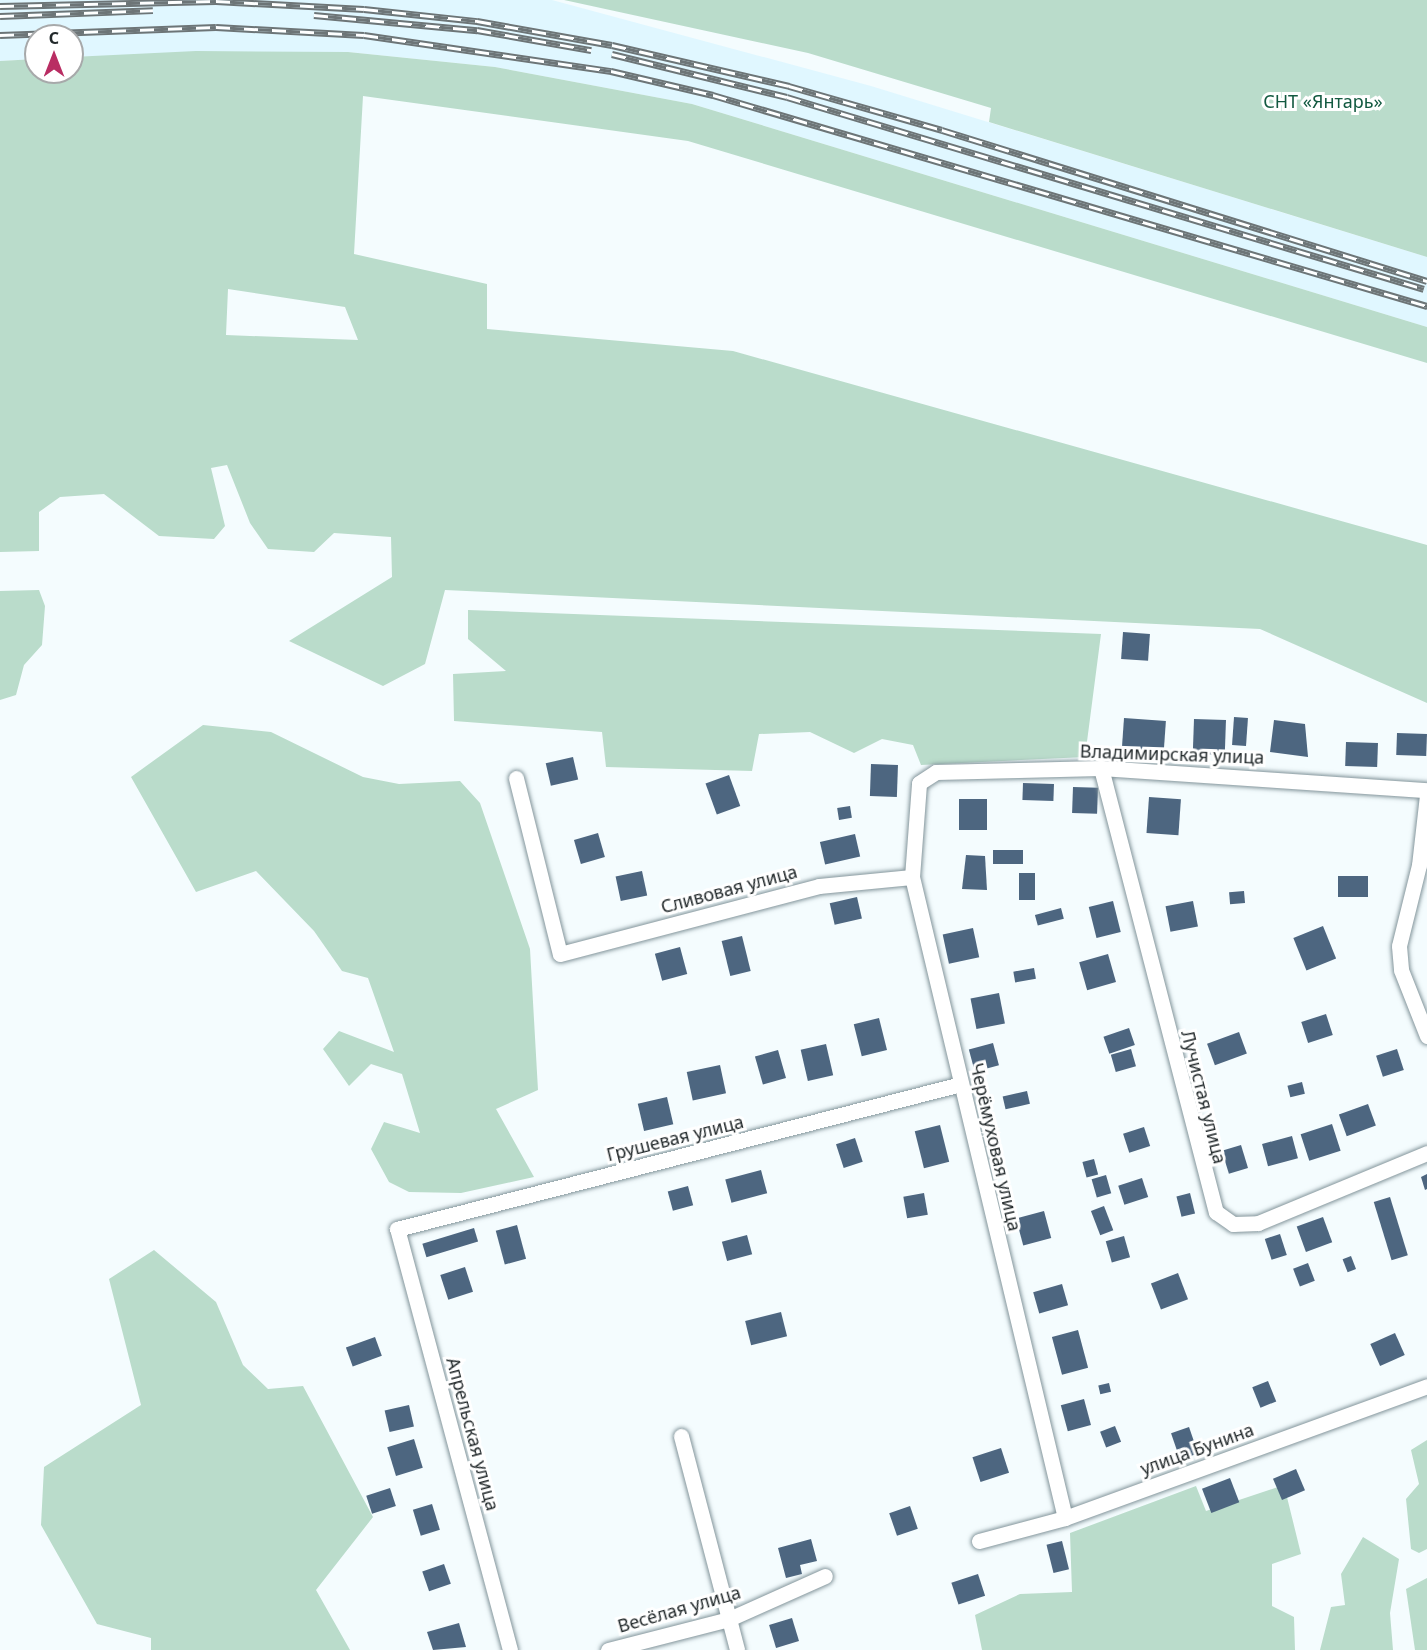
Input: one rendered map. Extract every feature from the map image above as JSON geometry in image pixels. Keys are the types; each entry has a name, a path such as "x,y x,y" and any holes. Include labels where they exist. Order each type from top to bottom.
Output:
{"street":[{"name":"Владимирская улица","path":"919,783 936,772 1101,768 1427,790"},
{"name":"Лучистая улица","path":"1101,768 1216,1212 1233,1224 1258,1223 1427,1153"},
{"name":"Сливовая улица","path":"516,778 560,954 819,886 912,877"},
{"name":"Черёмуховая улица","path":"919,783 912,877 1065,1518"},
{"path":"1427,795 1419,864 1399,946 1401,970 1427,1036"},
{"name":"Грушевая улица","path":"397,1229 961,1084"},
{"name":"Апрельская улица","path":"397,1229 510,1650"},
{"name":"улица Бунина","path":"979,1540 1065,1518 1427,1386"},
{"path":"681,1436 737,1650"},
{"name":"Весёлая улица","path":"609,1650 729,1619 825,1576"}],"shaded area":[{"path":"0,0 552,0 871,86 1427,257 1427,327 692,104 495,67 348,52 84,57 84,24 24,24 24,60 0,61"}],"green space":[{"name":"СНТ «Янтарь»","path":"564,0 1427,0 1427,257 989,122 991,108 808,53"},
{"path":"196,51 348,52 495,67 692,104 1427,327 1427,363 688,141 363,96 354,254 487,284 487,329 733,351 1427,545 1427,703 1260,629 445,590 425,664 383,686 289,641 392,577 391,537 334,533 314,552 268,549 250,523 227,465 211,468 225,526 214,539 159,536 104,494 60,497 39,512 39,551 0,552 0,61 24,60 24,84 84,84 84,56","holes":["228,289 345,307 358,340 226,335"]},
{"path":"39,590 45,606 42,645 24,665 16,695 0,700 0,591"},
{"path":"468,610 1101,634 1085,757 921,765 913,745 882,739 854,753 810,732 759,734 752,771 606,767 602,732 454,721 453,674 506,671 468,639"},
{"path":"203,725 271,732 363,777 399,784 460,781 480,803 530,949 538,1090 496,1109 534,1177 461,1193 409,1192 389,1182 371,1149 384,1122 420,1133 402,1074 371,1064 349,1086 323,1049 339,1031 394,1052 368,978 342,971 314,931 256,871 196,892 131,777"},
{"path":"154,1250 216,1302 243,1365 268,1389 303,1386 373,1517 316,1590 350,1650 151,1650 151,1638 97,1624 41,1525 44,1467 141,1405 109,1279"},
{"path":"1427,1440 1427,1549 1419,1553 1411,1549 1406,1499 1419,1484 1411,1450"},
{"path":"1284,1485 1301,1554 1272,1564 1272,1606 1294,1617 1295,1650 982,1650 975,1615 1020,1594 1072,1592 1070,1533 1196,1486 1206,1511"},
{"path":"1363,1537 1399,1559 1390,1613 1393,1650 1320,1650 1331,1607 1345,1605 1341,1574"},
{"path":"1427,1578 1427,1650 1415,1650 1406,1589"}],"building":[{"path":"1123,632 1150,634 1148,661 1121,659"},
{"path":"1234,717 1248,718 1246,746 1232,745"},
{"path":"1124,718 1166,721 1164,752 1122,749"},
{"path":"1194,719 1226,720 1225,755 1193,754"},
{"path":"1274,720 1305,724 1308,757 1270,752"},
{"path":"1397,733 1427,734 1426,756 1396,755"},
{"path":"1346,742 1378,743 1377,767 1345,766"},
{"path":"573,757 578,779 551,786 546,763"},
{"path":"871,764 898,765 897,797 870,796"},
{"path":"729,775 740,806 717,815 706,784"},
{"path":"1023,783 1054,784 1053,801 1022,800"},
{"path":"1073,787 1098,788 1097,814 1072,813"},
{"path":"1149,797 1181,799 1178,835 1146,833"},
{"path":"959,799 987,799 987,830 959,830"},
{"path":"850,806 852,818 839,820 837,808"},
{"path":"598,833 605,857 581,864 574,840"},
{"path":"855,834 860,856 825,865 820,842"},
{"path":"993,850 1023,850 1023,864 993,864"},
{"path":"966,855 985,856 987,890 962,889"},
{"path":"642,871 647,895 621,901 616,877"},
{"path":"1019,873 1035,873 1035,900 1019,900"},
{"path":"1338,876 1368,876 1368,897 1338,897"},
{"path":"1244,891 1245,903 1230,904 1229,892"},
{"path":"857,897 862,918 835,925 830,903"},
{"path":"1113,901 1121,932 1096,938 1089,907"},
{"path":"1193,901 1198,927 1170,932 1166,906"},
{"path":"1061,908 1064,919 1038,926 1035,915"},
{"path":"1323,926 1336,958 1306,970 1293,938"},
{"path":"973,928 979,957 949,964 943,934"},
{"path":"742,936 751,971 730,976 722,941"},
{"path":"680,947 687,974 662,981 655,954"},
{"path":"1108,954 1116,982 1087,990 1079,962"},
{"path":"1034,968 1036,979 1015,982 1013,972"},
{"path":"999,993 1005,1023 976,1029 971,999"},
{"path":"1326,1014 1333,1035 1308,1043 1301,1022"},
{"path":"879,1018 887,1050 862,1056 854,1024"},
{"path":"1129,1028 1135,1045 1109,1054 1103,1037"},
{"path":"1239,1032 1247,1054 1215,1065 1207,1044"},
{"path":"993,1043 999,1065 975,1072 969,1049"},
{"path":"826,1044 833,1075 808,1081 801,1050"},
{"path":"1131,1049 1136,1066 1116,1072 1111,1055"},
{"path":"1397,1049 1404,1070 1383,1077 1376,1056"},
{"path":"778,1050 786,1078 763,1084 755,1057"},
{"path":"720,1065 726,1093 693,1100 687,1072"},
{"path":"1302,1082 1305,1094 1290,1097 1287,1086"},
{"path":"1027,1091 1030,1104 1006,1109 1003,1097"},
{"path":"667,1097 673,1124 644,1131 638,1104"},
{"path":"1368,1104 1376,1126 1347,1136 1339,1115"},
{"path":"1332,1124 1341,1151 1309,1161 1301,1134"},
{"path":"940,1125 949,1162 924,1168 915,1131"},
{"path":"1144,1127 1150,1146 1129,1153 1123,1134"},
{"path":"1292,1136 1298,1158 1268,1166 1262,1144"},
{"path":"855,1138 863,1162 844,1168 836,1144"},
{"path":"1241,1145 1248,1168 1229,1174 1222,1151"},
{"path":"1094,1159 1098,1174 1087,1178 1082,1162"},
{"path":"761,1170 767,1193 731,1203 725,1180"},
{"path":"1427,1174 1427,1189 1425,1190 1421,1177"},
{"path":"1106,1175 1111,1193 1097,1197 1092,1179"},
{"path":"1142,1178 1148,1197 1124,1205 1118,1186"},
{"path":"688,1186 693,1205 673,1211 668,1191"},
{"path":"924,1193 928,1215 907,1218 903,1197"},
{"path":"1190,1193 1195,1213 1181,1217 1176,1196"},
{"path":"1390,1197 1408,1255 1392,1260 1374,1202"},
{"path":"1104,1206 1113,1230 1100,1235 1091,1211"},
{"path":"1044,1211 1051,1238 1023,1246 1016,1219"},
{"path":"1323,1217 1332,1242 1306,1252 1297,1227"},
{"path":"517,1225 526,1259 505,1265 496,1231"},
{"path":"474,1228 478,1241 426,1257 422,1244"},
{"path":"1280,1234 1287,1255 1272,1260 1265,1239"},
{"path":"747,1235 752,1254 727,1261 722,1242"},
{"path":"1124,1236 1130,1257 1112,1262 1106,1241"},
{"path":"1351,1256 1356,1269 1348,1272 1343,1259"},
{"path":"1308,1263 1315,1281 1300,1286 1293,1269"},
{"path":"465,1267 473,1292 448,1300 440,1275"},
{"path":"1178,1273 1188,1299 1161,1310 1151,1283"},
{"path":"1062,1284 1068,1305 1039,1313 1033,1292"},
{"path":"781,1312 787,1336 751,1345 745,1321"},
{"path":"1078,1330 1088,1368 1062,1375 1052,1337"},
{"path":"1395,1333 1405,1355 1380,1366 1370,1344"},
{"path":"375,1337 382,1356 353,1366 346,1348"},
{"path":"1268,1381 1276,1401 1260,1408 1252,1387"},
{"path":"1109,1383 1111,1392 1100,1394 1098,1385"},
{"path":"1084,1399 1091,1425 1068,1431 1061,1405"},
{"path":"409,1405 414,1426 390,1432 385,1411"},
{"path":"1115,1426 1121,1442 1106,1448 1100,1432"},
{"path":"1189,1427 1198,1453 1180,1460 1171,1433"},
{"path":"414,1439 423,1468 396,1476 387,1447"},
{"path":"1001,1448 1009,1473 981,1482 972,1457"},
{"path":"1296,1469 1305,1490 1282,1500 1273,1479"},
{"path":"1230,1478 1239,1502 1211,1513 1202,1489"},
{"path":"390,1488 396,1506 372,1514 366,1496"},
{"path":"432,1504 440,1530 421,1536 413,1510"},
{"path":"910,1506 918,1529 897,1536 889,1513"},
{"path":"811,1539 817,1561 800,1565 802,1574 786,1578 778,1548"},
{"path":"1062,1541 1069,1569 1053,1573 1046,1545"},
{"path":"444,1564 451,1584 429,1591 422,1571"},
{"path":"978,1574 985,1596 958,1605 951,1583"},
{"path":"792,1618 799,1641 776,1648 769,1625"},
{"path":"459,1623 466,1647 433,1650 427,1632"}],"railway":[{"path":"0,6 216,1 364,9 477,21 612,45 789,86 942,130 1427,281"},
{"path":"0,16 153,10"},
{"path":"314,15 477,30 591,50"},
{"path":"0,35 216,27 364,35 611,71 713,95 1427,306"},
{"path":"612,54 787,97 1424,289"}]}
